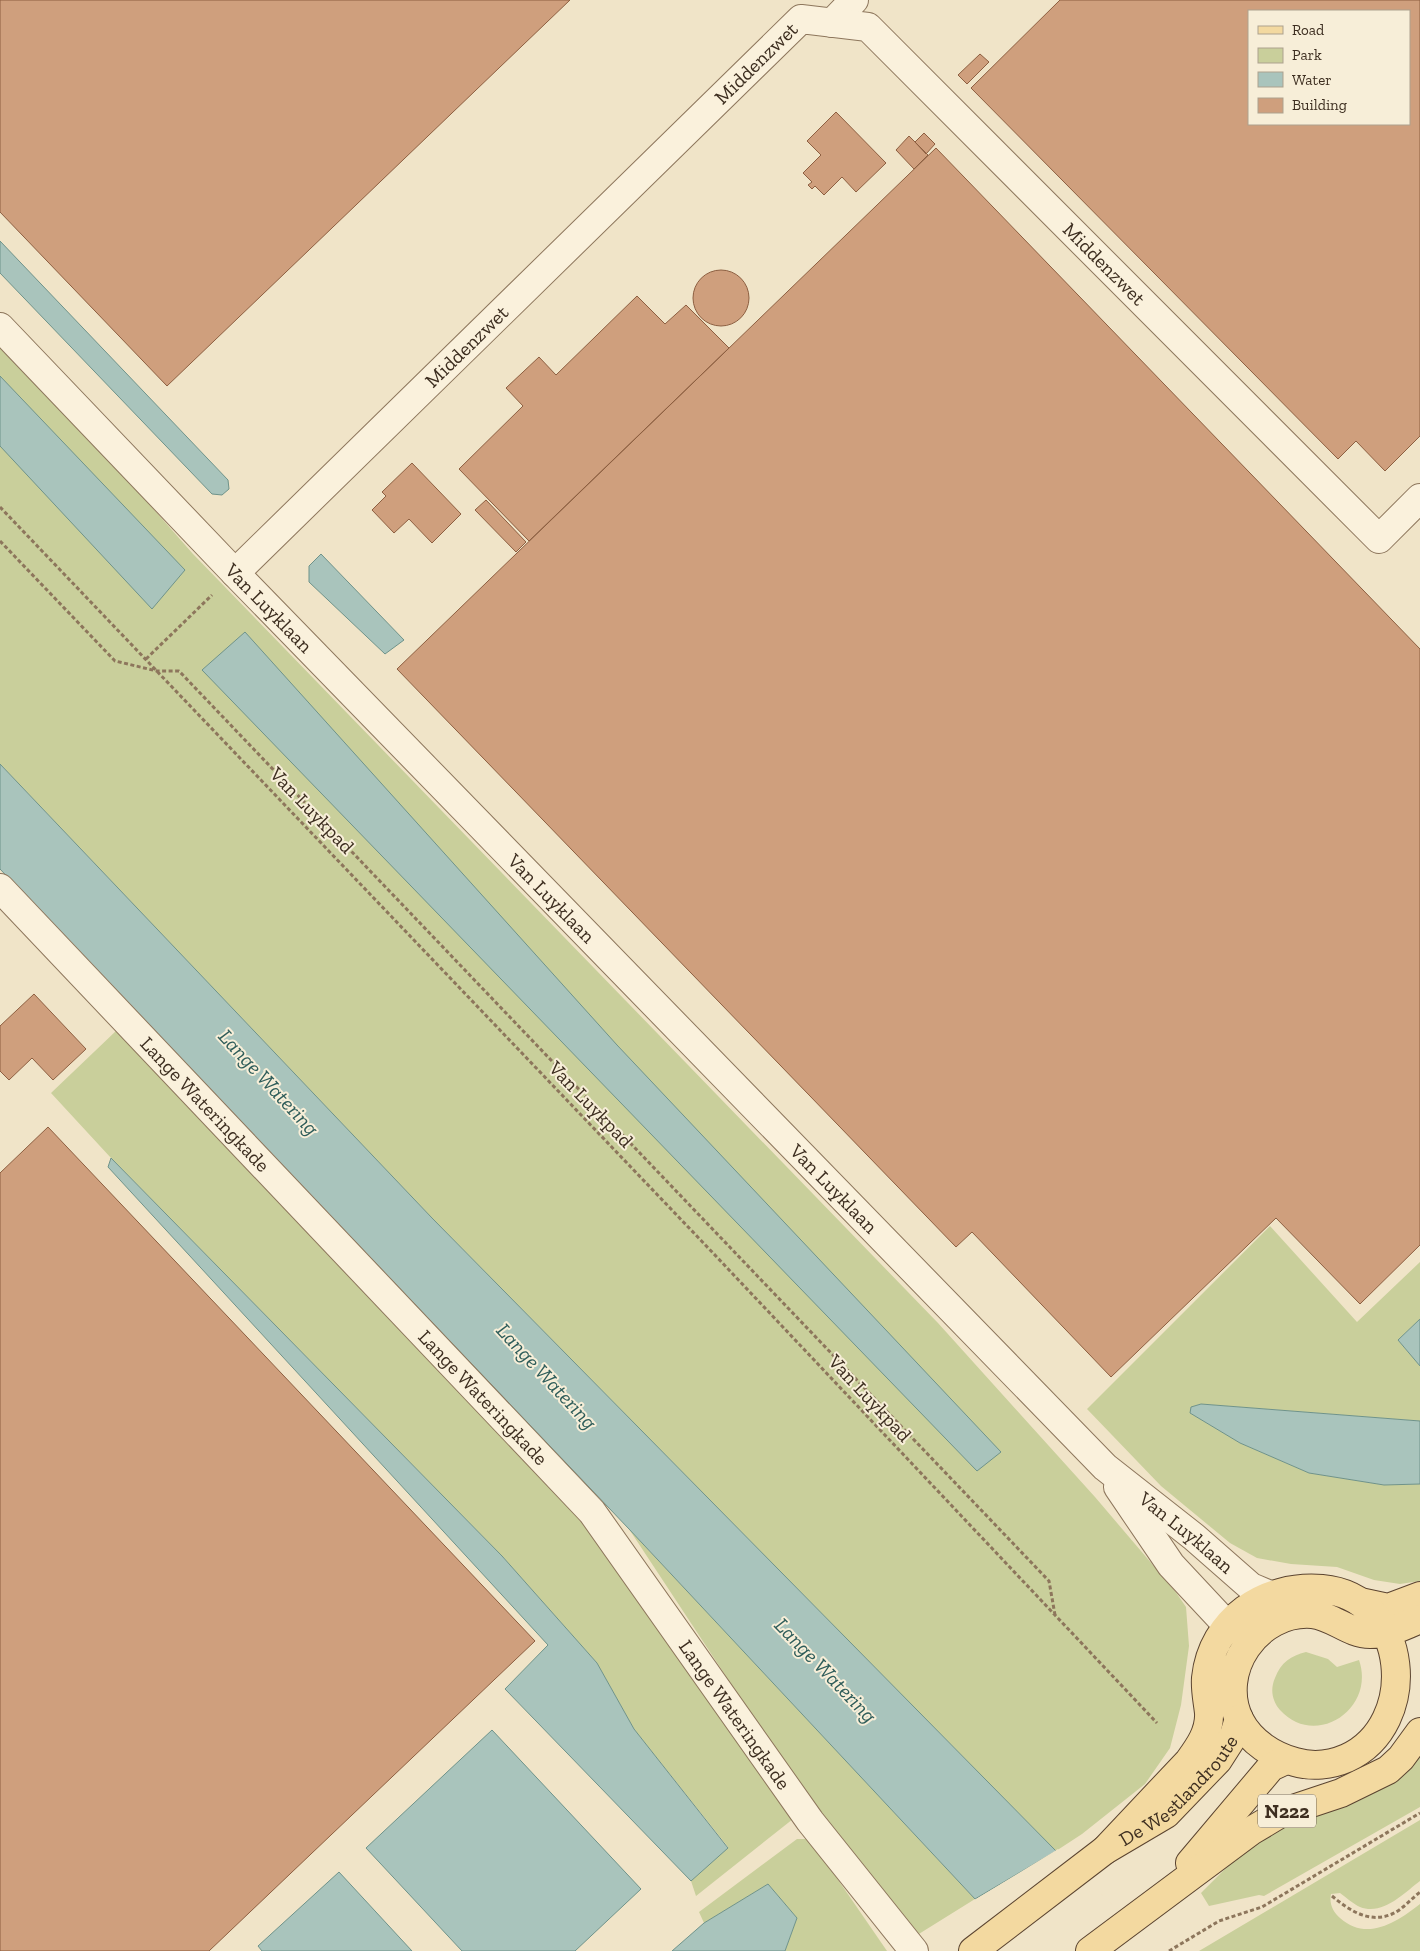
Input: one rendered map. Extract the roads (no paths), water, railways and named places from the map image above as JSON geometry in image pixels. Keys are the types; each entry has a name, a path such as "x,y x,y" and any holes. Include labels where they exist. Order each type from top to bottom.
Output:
{"main road":[{"path":"1241,1654 1228,1626 1245,1608 1270,1595 1288,1590 1316,1589 1343,1594 1360,1602 1372,1611 1388,1632 1398,1658 1401,1686 1399,1700 1387,1726 1373,1742 1356,1755 1328,1764 1300,1764 1286,1760 1275,1755 1254,1739 1239,1719 1234,1693 1234,1680 1241,1654 1259,1632 1284,1618 1297,1615 1326,1617 1362,1634 1388,1632 1420,1620"},
{"path":"1360,1602 1388,1608 1420,1596"},
{"name":"De Westlandroute","path":"1105,1850 1189,1761 1206,1731 1209,1715 1206,1688 1209,1661 1228,1626"},
{"path":"1401,1686 1413,1668 1420,1662"},
{"name":"De Westlandroute","path":"973,1951 1105,1850 1166,1814 1218,1760 1234,1735 1239,1719"},
{"name":"N222","path":"1090,1951 1251,1831 1281,1813 1354,1788 1388,1770 1401,1758 1420,1732"},
{"name":"N222","path":"1156,1903 1271,1767 1286,1760"}],"street":[{"path":"832,23 854,0"},
{"name":"Middenzwet","path":"235,573 801,19 868,27 1379,539 1420,498"},
{"name":"Van Luyklaan","path":"0,327 235,573 1105,1467 1194,1537 1251,1587 1270,1595"},
{"name":"Lange Wateringkade","path":"0,888 592,1512 810,1822 914,1951"},
{"name":"Van Luyklaan","path":"1105,1467 1171,1565 1228,1626"}],"water":[{"path":"0,241 228,480 229,489 222,495 212,494 0,273"},
{"path":"0,376 185,570 152,609 0,446"},
{"path":"321,554 404,640 385,654 309,582 309,566"},
{"path":"245,632 617,1045 1001,1452 977,1471 202,670"},
{"name":"Lange Watering","path":"0,764 432,1218 1056,1851 975,1899 629,1529 0,869"},
{"path":"111,1158 502,1556 597,1663 634,1729 728,1848 691,1881 505,1689 548,1645 108,1167"},
{"path":"1420,1319 1420,1366 1398,1340"},
{"path":"1201,1404 1420,1421 1420,1484 1384,1485 1309,1473 1240,1443 1190,1413 1191,1407"},
{"path":"492,1730 641,1889 575,1951 462,1951 366,1848"},
{"path":"339,1872 412,1951 262,1951 258,1946"},
{"path":"768,1884 797,1918 785,1951 672,1951 704,1923"}]}
